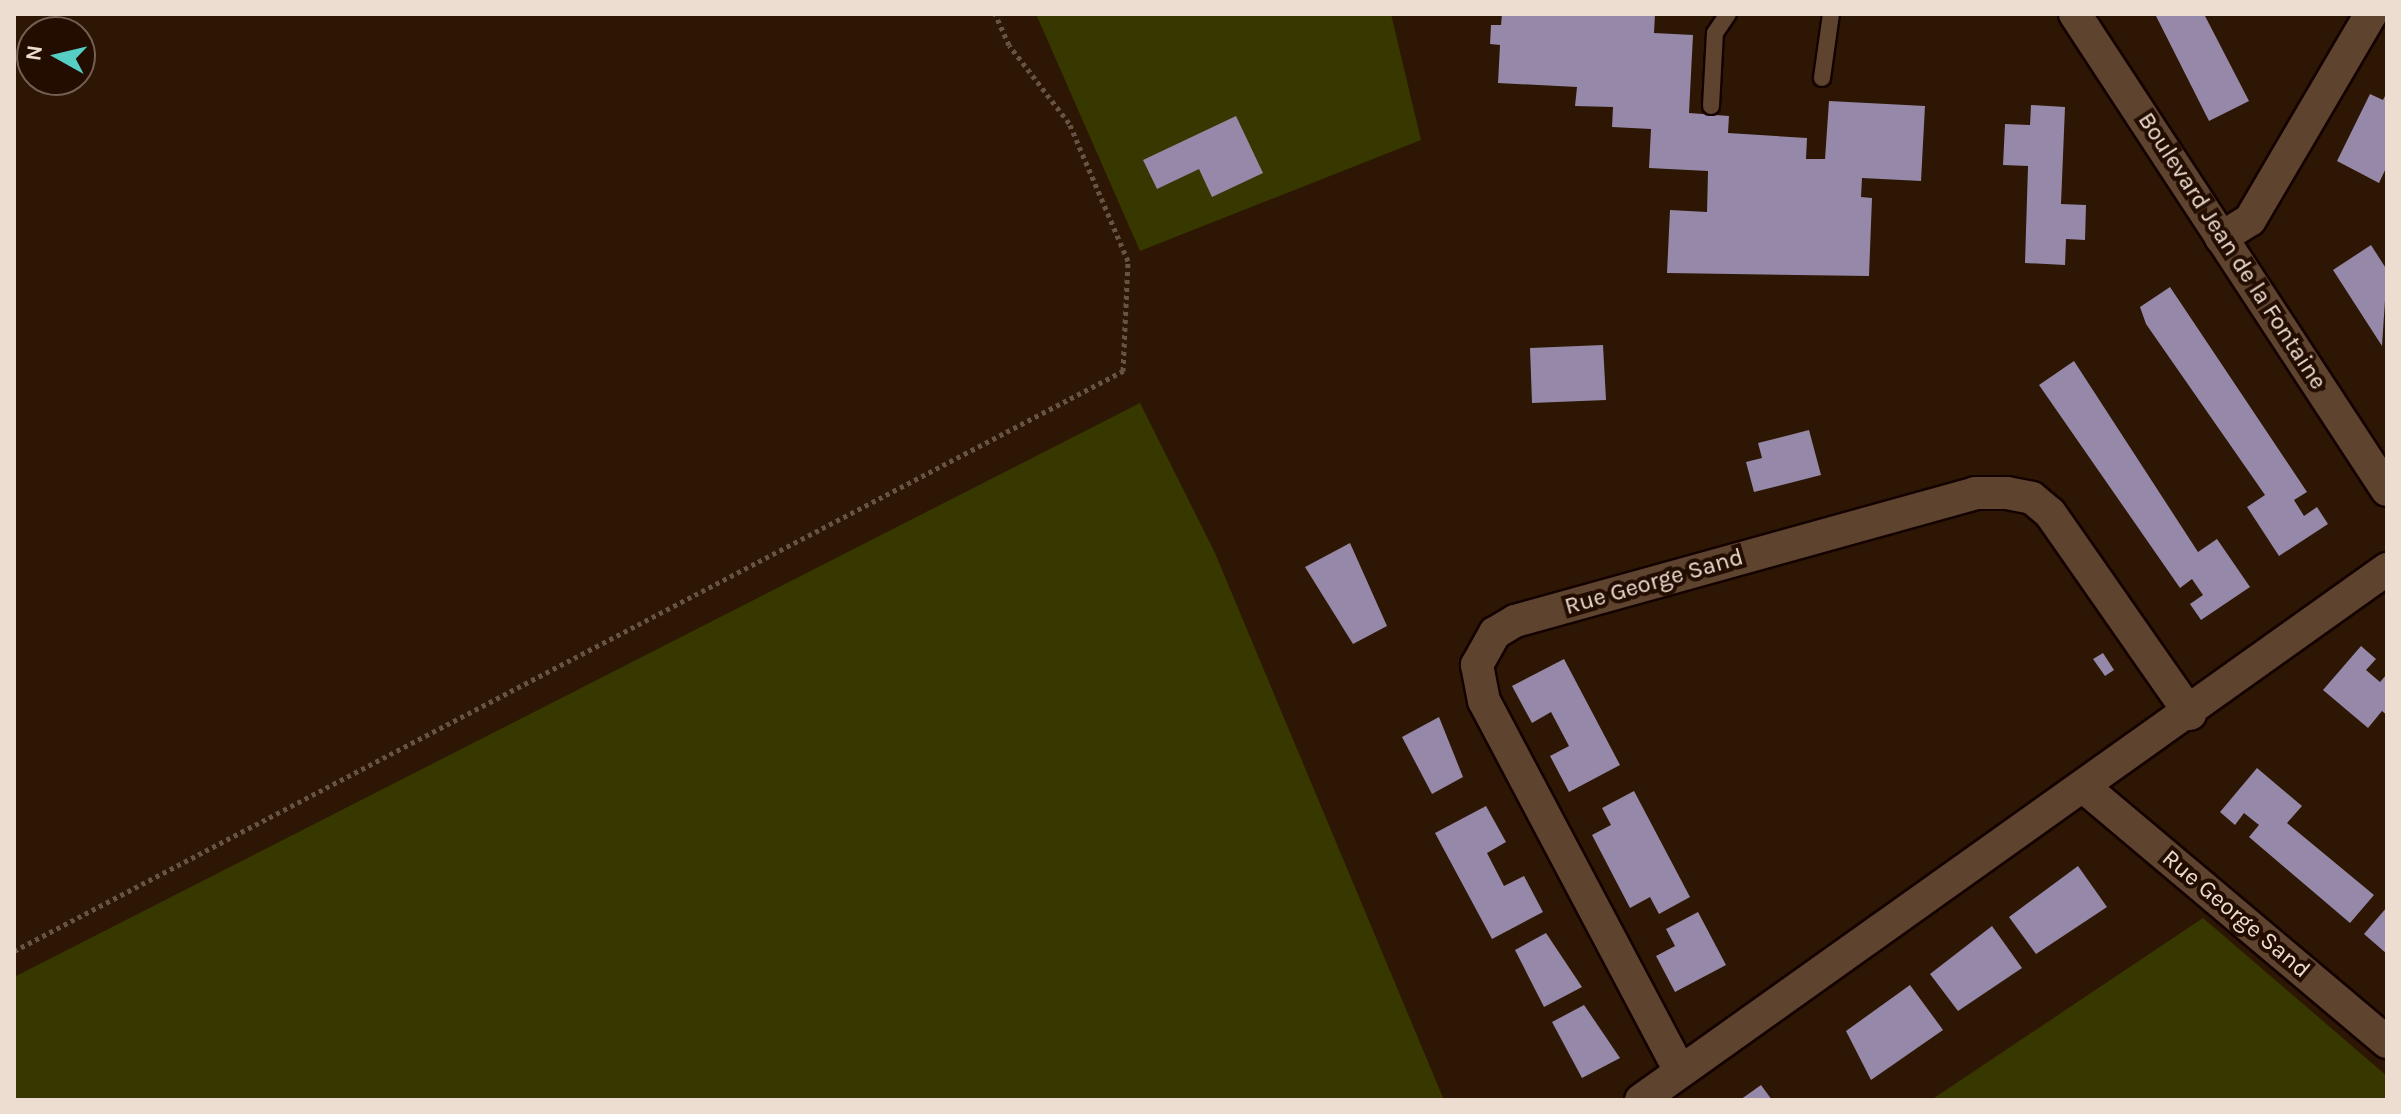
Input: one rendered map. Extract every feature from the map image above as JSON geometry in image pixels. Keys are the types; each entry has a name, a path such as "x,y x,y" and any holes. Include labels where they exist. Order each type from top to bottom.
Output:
{"street":[{"name":"Boulevard Jean de la Fontaine","path":"2075,14 2387,490"},
{"path":"2221,238 2250,220 2371,14"},
{"name":"Rue George Sand","path":"1680,1071 1484,701 1477,665 1495,633 1515,621 1975,493 2007,493 2032,498 2050,513 2190,714"},
{"path":"1641,1100 2190,714 2387,569"},
{"name":"Rue George Sand","path":"2084,787 2387,1042"}],"lane":[{"path":"1711,106 1715,33 1728,14"},
{"path":"1822,78 1831,14"}],"path":[{"path":"14,951 1123,371 1128,261 1069,123 1009,45 995,14"}],"shaded area":[{"path":"1036,14 1391,14 1421,140 1140,251"},
{"path":"1140,403 1215,553 1444,1100 14,1100 14,977"},
{"path":"2203,918 2387,1076 2387,1100 1931,1100"}],"building":[{"path":"1502,14 1655,14 1654,33 1693,35 1689,113 1729,116 1728,133 1807,138 1806,159 1825,159 1829,101 1925,106 1921,181 1862,178 1861,197 1872,198 1869,276 1667,273 1670,210 1707,212 1708,171 1649,168 1651,129 1612,127 1613,107 1575,106 1577,87 1498,83 1500,45 1490,44 1491,25 1501,25"},
{"path":"2155,14 2204,14 2249,101 2209,121"},
{"path":"2387,92 2387,166 2379,183 2337,161 2370,94 2383,100"},
{"path":"2031,105 2065,107 2061,204 2086,205 2085,240 2066,239 2065,265 2025,263 2028,166 2003,165 2005,124 2030,125"},
{"path":"1236,116 1263,173 1212,197 1199,169 1157,189 1143,160"},
{"path":"2371,245 2387,270 2382,346 2333,270"},
{"path":"2170,287 2307,492 2294,500 2304,516 2317,507 2328,524 2279,556 2247,507 2265,495 2146,324 2140,307"},
{"path":"1603,345 1606,400 1532,403 1530,348"},
{"path":"2074,361 2198,552 2217,539 2250,587 2201,620 2190,604 2203,595 2192,579 2180,588 2039,385"},
{"path":"1809,430 1821,475 1754,492 1746,462 1762,458 1758,443"},
{"path":"1350,543 1387,626 1353,644 1305,567"},
{"path":"2361,646 2376,659 2366,670 2380,682 2387,674 2387,715 2382,711 2368,728 2323,690"},
{"path":"2103,653 2114,670 2105,676 2093,659"},
{"path":"1564,659 1620,765 1569,792 1550,756 1569,746 1551,712 1532,723 1512,686"},
{"path":"1439,717 1463,777 1432,794 1402,737"},
{"path":"2257,768 2302,806 2287,823 2374,895 2350,923 2249,837 2259,825 2244,813 2235,825 2220,812"},
{"path":"1634,791 1690,897 1659,914 1650,897 1630,908 1592,835 1611,825 1602,808"},
{"path":"1486,806 1506,842 1487,853 1504,886 1524,876 1543,912 1492,939 1435,833"},
{"path":"2078,866 2107,907 2036,954 2009,917"},
{"path":"2387,907 2387,954 2364,934"},
{"path":"1698,912 1726,965 1675,992 1656,956 1675,946 1666,929"},
{"path":"1992,926 2022,968 1958,1011 1930,974"},
{"path":"1546,933 1582,987 1544,1007 1515,950"},
{"path":"1910,985 1943,1030 1871,1080 1846,1031"},
{"path":"1584,1005 1620,1058 1582,1078 1552,1022"},
{"path":"1761,1085 1772,1100 1740,1100"}]}
